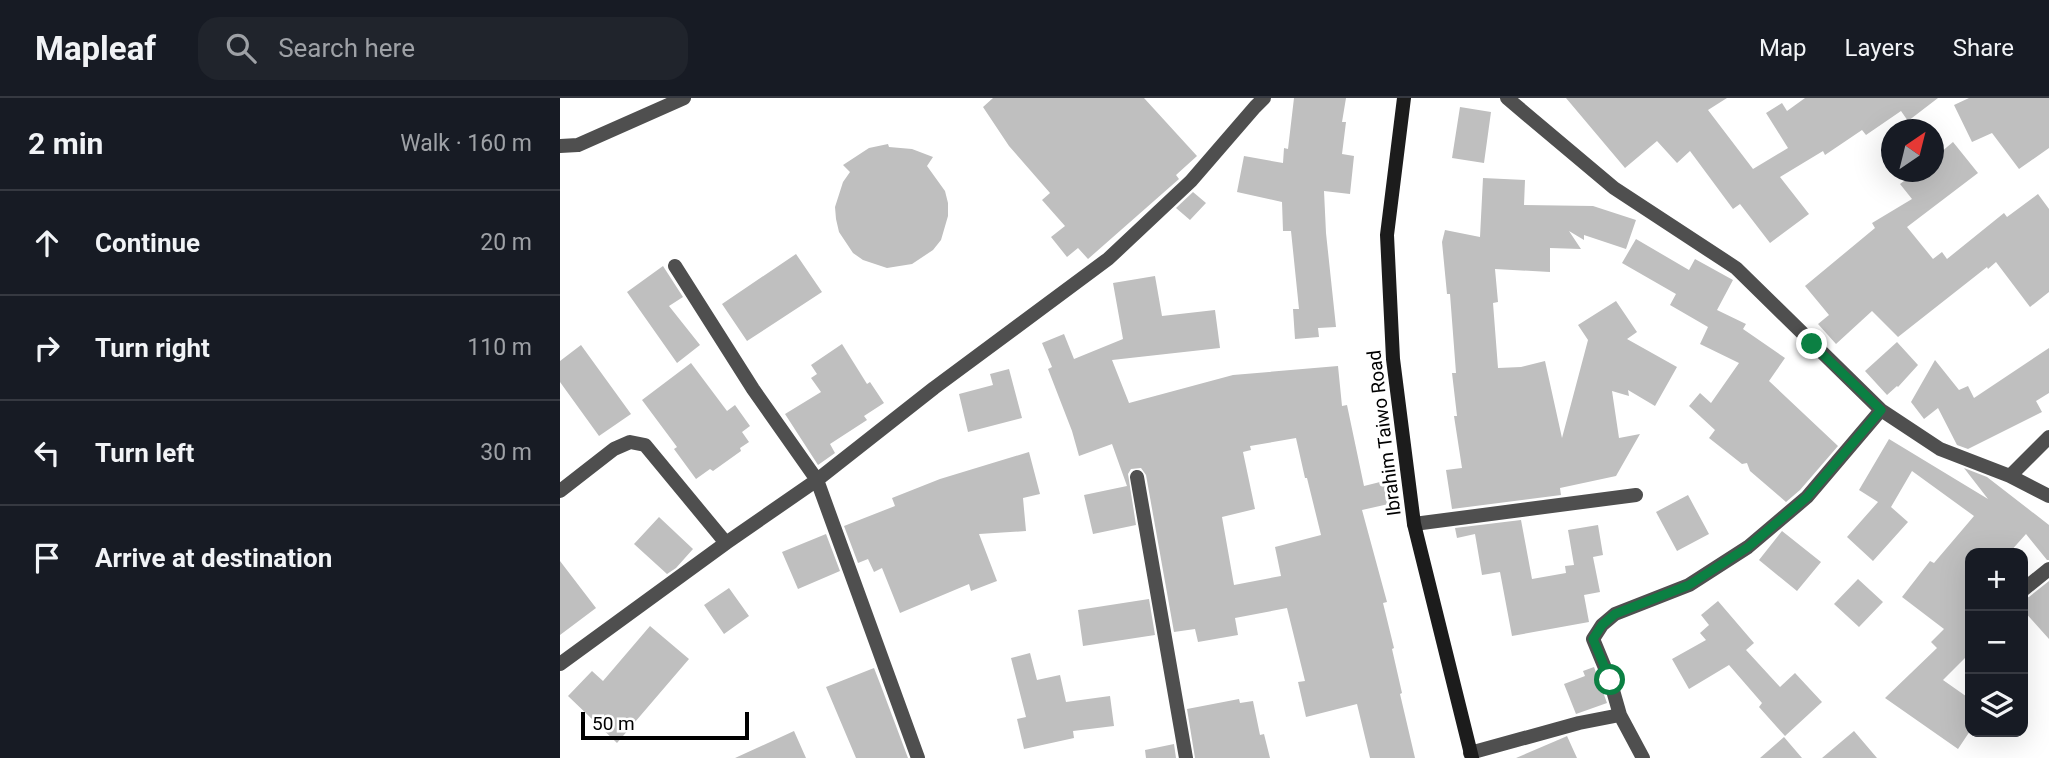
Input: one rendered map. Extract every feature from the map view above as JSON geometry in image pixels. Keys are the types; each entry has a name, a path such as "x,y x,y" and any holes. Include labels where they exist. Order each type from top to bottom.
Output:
{"main road":[{"name":"Ibrahim Taiwo Road","path":"1404,98 1387,234 1392,359 1414,524 1471,756"}],"street":[{"path":"560,156 578,145 684,98"},
{"path":"560,664 726,542 817,480 934,388 1108,259 1191,181 1265,98"},
{"path":"1507,98 1615,188 1735,268 1881,410 1940,449 2010,476 2049,496"},
{"path":"560,146 578,145"},
{"path":"675,265 753,389 817,480 918,758"},
{"path":"1643,758 1620,715 1610,680 1593,639 1602,625 1615,614 1689,585 1748,547 1807,497 1881,410"},
{"path":"2010,476 2049,437"},
{"path":"560,491 614,449 630,443 645,445 726,542"},
{"path":"1137,477 1186,758"},
{"path":"1414,524 1636,495"},
{"path":"2028,586 2049,569"},
{"path":"1471,756 1579,723 1620,715"}],"building":[{"path":"993,98 1144,98 1197,156 1176,175 1179,179 1088,259 1078,248 1067,257 1051,237 1065,226 1042,200 1050,193 1009,146 983,107"},
{"path":"1294,98 1346,98 1342,122 1346,122 1342,154 1354,156 1350,194 1324,191 1336,327 1318,328 1319,337 1295,339 1293,309 1299,309 1291,231 1283,231 1282,202 1237,192 1244,156 1283,163 1284,148 1288,149"},
{"path":"1566,98 1727,98 1708,110 1753,169 1788,148 1766,113 1782,103 1787,111 1805,98 1938,98 1911,119 1907,119 1901,111 1889,119 1881,119 1881,125 1866,135 1862,130 1825,155 1823,151 1780,177 1809,214 1770,243 1740,204 1733,209 1690,151 1677,163 1657,141 1625,168"},
{"path":"1969,98 2049,98 2049,148 2019,169 1992,133 1972,142 1954,105"},
{"path":"1460,107 1491,112 1484,163 1452,158"},
{"path":"1953,142 1978,173 1907,227 1933,259 1942,252 1947,259 2004,213 2007,217 2038,194 2049,209 2049,292 2030,307 1996,262 1898,337 1872,311 1836,344 1818,324 1829,315 1805,286 1875,228 1872,223 1912,199 1900,184 1903,182 1944,182 1944,150"},
{"path":"888,144 889,147 912,149 933,157 927,166 945,191 948,216 941,240 933,250 912,264 887,268 863,260 853,253 839,232 835,207 843,182 850,172 843,165 869,148"},
{"path":"1483,178 1525,180 1524,205 1593,206 1636,220 1626,249 1584,235 1584,240 1569,231 1581,249 1550,248 1550,272 1495,269 1498,302 1493,303 1498,368 1521,367 1545,361 1562,438 1588,340 1578,325 1616,301 1637,332 1627,339 1677,367 1655,406 1628,390 1629,396 1612,391 1619,438 1640,434 1616,476 1560,488 1561,495 1452,509 1446,470 1462,468 1454,416 1457,416 1452,373 1456,373 1450,294 1447,294 1442,242 1445,230 1480,237"},
{"path":"1193,192 1206,203 1190,220 1176,208"},
{"path":"1636,239 1689,270 1695,259 1733,280 1717,310 1746,324 1743,329 1785,358 1769,381 1838,446 1786,502 1750,471 1747,463 1742,464 1709,438 1715,430 1689,406 1700,393 1711,403 1739,363 1700,344 1708,327 1670,305 1676,294 1622,263"},
{"path":"796,254 822,292 747,341 722,304"},
{"path":"663,266 683,297 669,306 700,345 677,363 627,292"},
{"path":"1155,276 1162,316 1215,310 1220,348 1112,360 1129,403 1233,375 1338,366 1342,406 1347,405 1364,486 1388,480 1393,503 1362,510 1387,602 1383,603 1415,758 1370,758 1357,704 1306,717 1298,682 1305,681 1287,608 1235,618 1238,635 1198,642 1195,629 1174,632 1146,475 1141,468 1131,469 1128,474 1136,525 1093,534 1084,495 1127,486 1112,444 1079,456 1048,369 1052,367 1042,343 1064,334 1074,359 1123,339 1113,283","holes":["1296,438 1321,535 1275,547 1281,576 1234,585 1222,517 1255,509 1243,452 1251,450 1250,446"]},
{"path":"1897,342 1918,365 1887,395 1865,371"},
{"path":"842,344 867,384 870,382 884,403 864,416 867,420 830,444 835,453 818,465 785,414 821,392 811,378 817,374 811,365"},
{"path":"581,345 631,414 599,436 560,382 560,361"},
{"path":"2049,348 2049,393 2036,401 2042,412 1968,449 1957,445 1938,408 1924,419 1911,402 1935,360 1959,390 1968,386 1974,398"},
{"path":"691,363 727,411 735,405 750,426 742,432 749,442 740,448 741,451 713,471 710,469 696,479 674,449 677,447 642,400"},
{"path":"1009,369 1022,418 968,432 959,394 993,385 990,374"},
{"path":"1889,439 1988,499 1964,468 1987,477 2049,525 2049,560 2026,534 2013,548 1965,548 1965,658 1943,680 1965,695 1966,737 1958,749 1885,698 1937,648 1931,642 1944,629 1902,597 1930,561 1934,563 1974,516 1912,471 1891,507 1908,522 1873,561 1847,537 1878,502 1859,490"},
{"path":"1029,452 1040,494 1023,498 1026,531 979,534 997,581 971,591 969,584 900,613 882,568 874,572 868,559 858,563 844,526 895,506 892,498 940,479"},
{"path":"1688,495 1709,534 1677,551 1656,512"},
{"path":"659,517 693,549 667,574 634,544"},
{"path":"1521,520 1532,579 1566,573 1565,566 1574,565 1568,530 1598,525 1603,555 1593,557 1600,592 1584,595 1589,622 1512,636 1500,572 1482,575 1475,534 1457,538 1455,528"},
{"path":"1782,531 1821,562 1797,591 1759,560"},
{"path":"826,534 840,571 798,589 782,552"},
{"path":"560,561 596,608 560,635"},
{"path":"1858,579 1883,602 1859,627 1834,604"},
{"path":"2049,581 2049,639 2028,616 2029,597"},
{"path":"729,588 749,616 724,634 704,605"},
{"path":"1149,599 1155,635 1083,646 1078,610"},
{"path":"1718,601 1754,643 1746,650 1780,687 1795,673 1822,702 1785,736 1759,707 1762,703 1729,665 1689,689 1672,659 1706,640 1700,633 1709,625 1701,615"},
{"path":"650,626 689,659 617,743 568,696 592,671 603,681"},
{"path":"1030,653 1037,680 1060,675 1066,702 1110,696 1114,726 1073,731 1074,738 1024,749 1017,719 1026,717 1011,658"},
{"path":"1594,667 1607,703 1576,714 1564,684 1585,676 1583,671"},
{"path":"874,668 908,758 856,758 826,687"},
{"path":"1239,699 1240,703 1253,701 1260,735 1264,734 1270,758 1195,758 1187,709"},
{"path":"794,731 806,758 735,758"},
{"path":"1854,731 1877,758 1822,758"},
{"path":"1567,736 1577,758 1516,758 1565,737"},
{"path":"1784,737 1802,758 1760,758"},
{"path":"1174,744 1176,758 1146,758 1145,750"}],"route":[{"path":"1610,680 1593,639 1602,625 1615,614 1689,585 1748,547 1807,497 1881,410 1812,344"}]}
